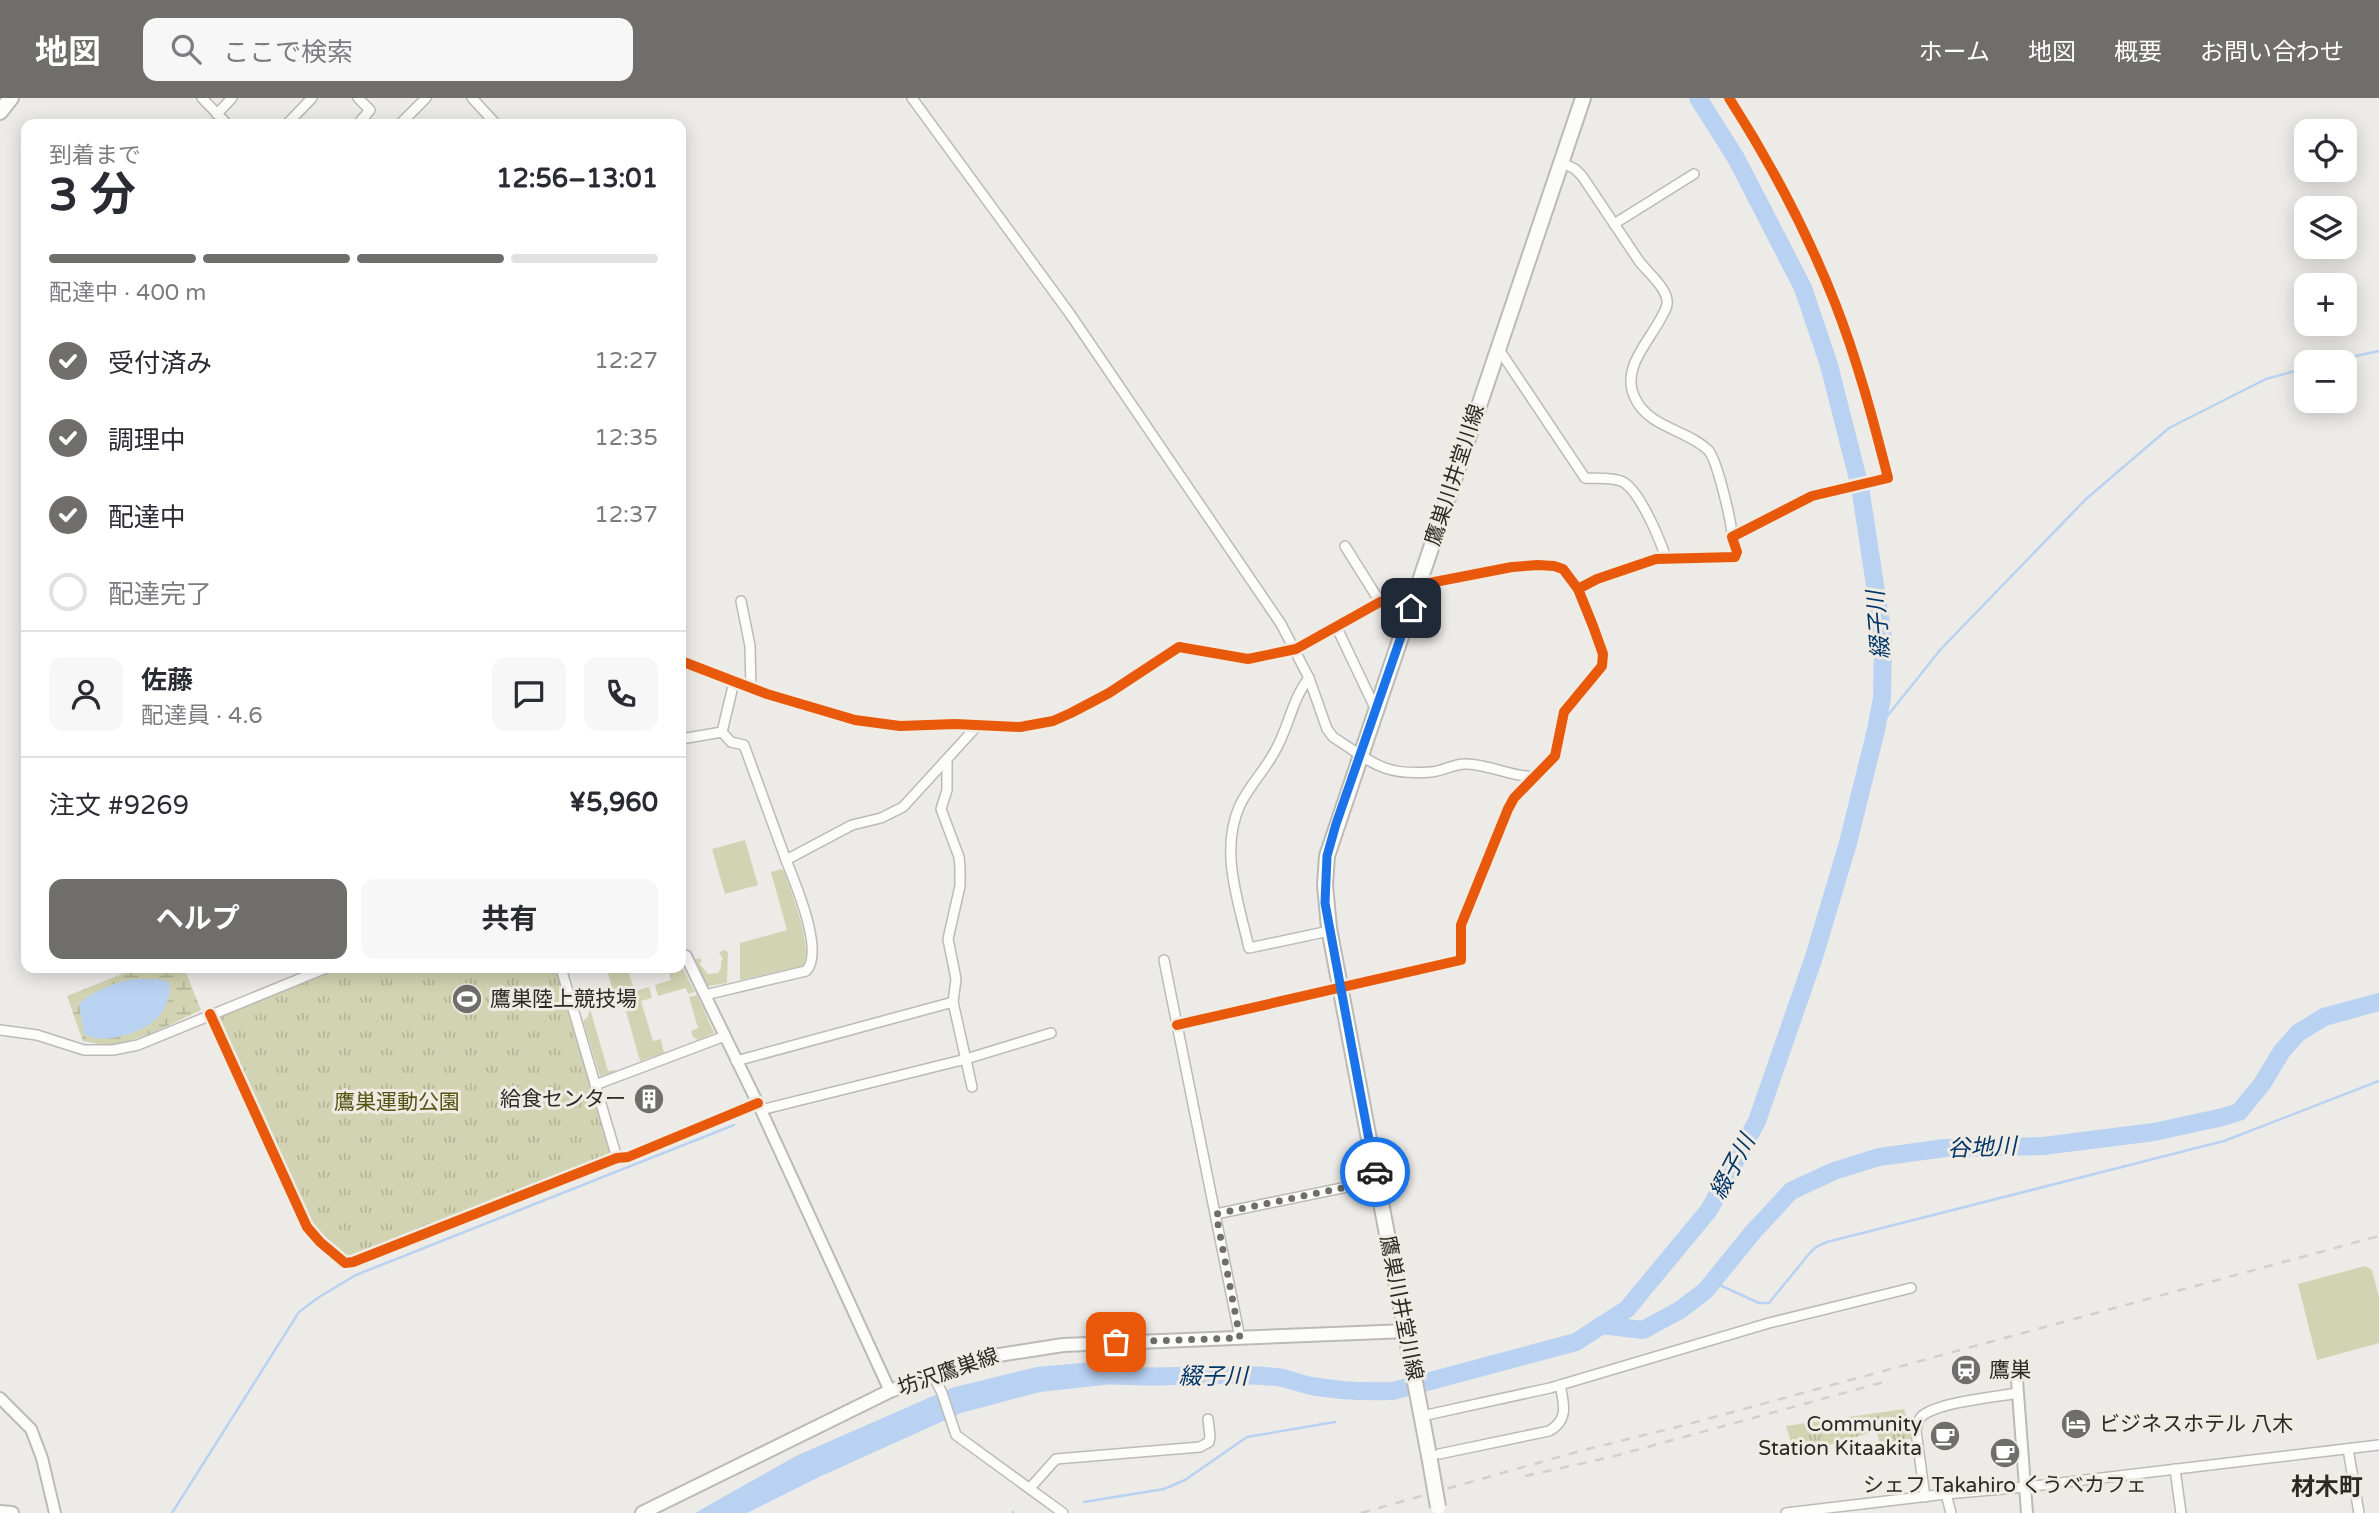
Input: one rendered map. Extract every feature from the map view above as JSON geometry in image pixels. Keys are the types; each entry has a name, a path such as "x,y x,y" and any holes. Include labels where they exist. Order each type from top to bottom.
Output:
{"main road":[{"name":"鷹巣川井堂川線","path":"1439,1513 1434,1458 1421,1413 1329,931 1325,894 1327,856 1583,98"},
{"name":"坊沢鷹巣線","path":"642,1513 890,1391 935,1379 986,1356 1063,1345 1407,1331"},
{"path":"0,1512 12,1513"}],"street":[{"path":"202,98 222,119"},
{"path":"217,114 232,98"},
{"path":"292,119 312,98"},
{"path":"358,98 370,110 362,119"},
{"path":"405,119 426,98"},
{"path":"472,98 491,119"},
{"path":"912,98 1125,394 1296,649 1326,729 1333,737 1385,770 1434,772 1457,764 1467,764 1536,778"},
{"path":"1729,98 1769,167 1811,248 1835,302 1888,478 1812,496 1732,537"},
{"path":"1561,162 1582,176 1664,292 1667,301 1657,327 1634,364 1630,376 1631,387 1635,399 1652,419 1699,443 1712,455 1730,515 1732,537 1737,552 1735,557 1667,558 1644,563 1597,579 1578,589"},
{"path":"1614,223 1694,174"},
{"path":"1498,348 1585,478 1622,481 1627,485 1647,513 1667,558"},
{"path":"1345,546 1380,602"},
{"path":"686,663 751,688 838,716 877,724 1020,727 1062,717 1109,693 1179,648 1248,659 1296,649 1380,602 1419,585 1538,565 1563,569 1578,589 1602,654 1602,666 1564,712 1555,756 1514,798 1461,925 1461,960 1177,1025"},
{"path":"741,601 750,646 751,688"},
{"path":"1337,628 1376,710"},
{"path":"1309,678 1300,690 1275,751 1239,806 1230,861 1249,948 1329,931"},
{"path":"722,732 734,682"},
{"path":"786,860 852,825 897,811 978,725"},
{"path":"686,738 722,732"},
{"path":"705,995 806,971 812,966 814,953 807,920 744,745 731,742 722,732"},
{"path":"947,759 947,790 941,809 960,867 960,886 948,939 956,979 953,1002 972,1087"},
{"path":"686,956 759,1106 890,1391"},
{"path":"1164,960 1240,1338"},
{"path":"0,1030 37,1035 85,1050 113,1050 138,1045 313,973"},
{"path":"562,973 617,1158"},
{"path":"736,1061 953,1002"},
{"path":"210,1014 307,1227 345,1263 759,1106 966,1059 1051,1032"},
{"path":"595,1085 725,1036"},
{"path":"1216,1214 1376,1181"},
{"path":"1421,1413 1560,1385 1769,1323 1911,1288"},
{"path":"935,1379 956,1435 1063,1513"},
{"path":"2017,1380 2027,1513"},
{"path":"1434,1458 1549,1431 1564,1417 1560,1385"},
{"path":"1926,1497 1916,1431 1917,1423 1923,1416 1961,1402 2018,1393"},
{"path":"0,1398 31,1429 42,1458 55,1513"},
{"path":"1030,1488 1056,1459 1200,1447 1209,1442 1208,1419"},
{"path":"1786,1513 2379,1445"},
{"path":"2348,1449 2360,1513"},
{"path":"2175,1469 2181,1513"},
{"path":"1946,1494 1951,1513"}],"green space":[{"path":"745,840 758,885 725,894 712,849"},
{"path":"781,869 784,871 804,933 806,957 803,966 740,980 740,943 787,930 771,872"},
{"path":"725,950 728,953 727,983 708,986 693,960 700,958 702,962 699,963 708,974 718,973 723,960 719,952"},
{"path":"124,973 186,973 201,1010 148,1035 111,1046 83,1041 67,996"},
{"name":"鷹巣運動公園","path":"317,973 567,973 621,1153 617,1158 345,1263 307,1227 210,1014"},
{"path":"608,973 629,973 633,986 616,991 618,999 615,1000"},
{"path":"669,973 685,973 695,992 688,994 686,988 658,996 655,985 671,980"},
{"path":"649,987 652,998 641,1001 653,1041 661,1039 664,1053 640,1061 622,997"},
{"path":"697,995 714,1033 698,1040 693,1037 691,1031 698,1028 689,997"},
{"path":"590,1009 608,1071 616,1072 601,1079 583,1021 588,1017"},
{"path":"2365,1266 2372,1270 2379,1298 2379,1343 2317,1360 2298,1284"},
{"path":"1904,1409 1913,1438 1881,1446 1876,1431 1795,1455 1786,1426"}],"water":[{"path":"132,979 159,979 170,983 167,1003 157,1018 142,1029 108,1039 84,1034 79,1004 104,988"},
{"path":"1128,1359 1131,1382 1040,1392 961,1413 819,1477 747,1513 695,1513 796,1456 951,1388 1036,1367"}],"waterway":[{"name":"綴子川","path":"1109,1375 1255,1375 1332,1389 1393,1391 1576,1342 1627,1309 1709,1210 1757,1121 1814,957 1848,843 1882,698 1883,637 1860,487 1829,365 1803,288 1736,158 1698,98"},
{"path":"2357,356 2379,351"},
{"path":"1876,730 1941,649 2086,499 2169,428 2266,379 2294,371"},
{"name":"谷地川","path":"1601,1325 1643,1330 1680,1310 1705,1291 1791,1191 1834,1171 1879,1157 1945,1148 2043,1146 2154,1132 2223,1117 2239,1112 2298,1033 2324,1017 2379,1002"},
{"path":"1713,1282 1759,1303 1769,1303 1809,1254 1827,1242 2224,1141 2379,1081"},
{"path":"172,1513 299,1312 319,1297 356,1275 734,1125"},
{"path":"1084,1502 1164,1489 1185,1480 1247,1437 1335,1422"}],"railway":[{"path":"1361,1513 1580,1451 1685,1425 2379,1236"},
{"path":"1525,1476 1611,1457 1884,1382"}],"cycle path":[{"path":"1578,589 1597,579 1656,559 1735,557 1737,552 1732,537 1812,496 1888,478 1857,367 1824,276 1787,198 1729,98"},
{"path":"686,663 767,694 855,720 900,726 955,724 1020,727 1053,721 1071,713 1109,693 1179,647 1248,659 1296,649 1380,602 1419,585 1512,567 1538,565 1563,569 1578,589 1593,626 1603,654 1602,666 1564,712 1555,756 1514,798 1508,809 1461,925 1461,960 1177,1025"},
{"path":"210,1014 307,1227 345,1263 617,1158 628,1157 758,1103"}],"way so far":[{"path":"1116,1342 1240,1338 1216,1214 1376,1181 1375,1172"}],"place":[{"name":"鷹巣陸上競技場","path":"467,999"},
{"name":"給食センター","path":"649,1099"},
{"name":"鷹巣","path":"1966,1370"},
{"name":"ビジネスホテル 八木","path":"2076,1424"},
{"name":"Community Station Kitaakita","path":"1945,1436"},
{"name":"シェフ Takahiro くうべカフェ","path":"2005,1453"}],"district":[{"name":"材木町","path":"2327,1487"}],"route":[{"path":"1375,1172 1329,928 1325,885 1327,856 1336,824 1411,608"}]}
